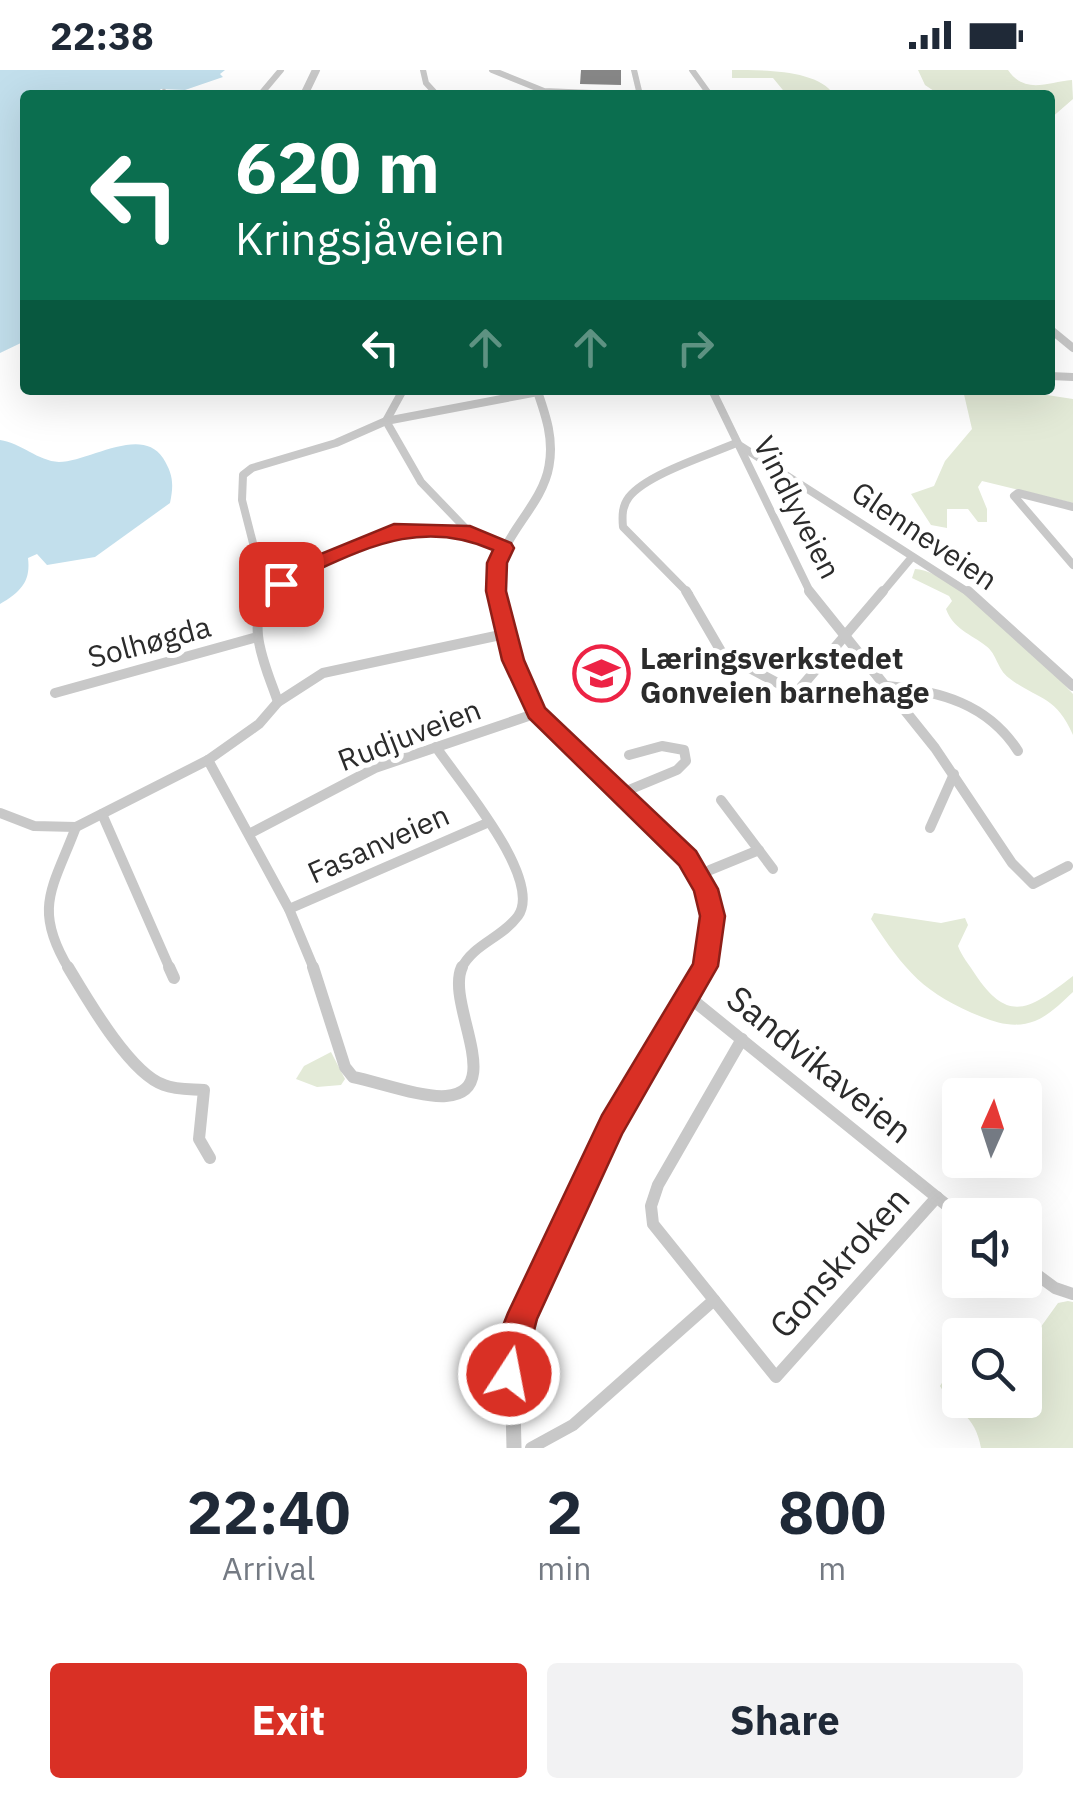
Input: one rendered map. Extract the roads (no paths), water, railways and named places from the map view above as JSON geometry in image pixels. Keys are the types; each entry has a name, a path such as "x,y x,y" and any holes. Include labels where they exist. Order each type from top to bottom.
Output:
{"street":[{"path":"264,90 281,70"},
{"path":"492,70 536,90"},
{"path":"386,421 400,395"},
{"path":"267,596 242,500 243,475 252,468 336,443 386,421 518,395"},
{"path":"514,1448 509,1374 514,1338 523,1313 612,1124 689,998 711,945 712,916 706,889 687,858 536,712 505,634 494,579 504,548 531,508 548,468 550,430 539,395"},
{"name":"Vindlyveien","path":"714,395 794,566 954,774 1012,864 1033,884 1068,866"},
{"path":"386,421 417,481 436,504 470,532 504,548"},
{"path":"736,442 633,491 622,506 623,527 691,596 722,653 796,693 912,557"},
{"name":"Glenneveien","path":"736,442 998,614 1073,686"},
{"path":"1073,507 1018,493 1014,496 1073,565"},
{"path":"278,702 257,637 260,612 267,596 303,568 394,530 470,532"},
{"path":"0,813 34,826 76,827 208,760 259,724 278,702 311,679 337,668 505,634"},
{"name":"Solhøgda","path":"55,693 257,637"},
{"path":"887,686 927,688 945,695 994,720 1011,736 1018,751"},
{"name":"Rudjuveien","path":"249,834 375,768 536,712"},
{"path":"618,794 677,770 686,761 684,750 673,746 628,754"},
{"path":"208,760 289,909 318,980 341,1059 352,1076 444,1097 458,1096 475,1076 475,1059 456,986 457,974 512,924 526,895 522,875 436,747"},
{"path":"930,828 954,774"},
{"path":"721,800 773,869"},
{"path":"102,814 174,978"},
{"name":"Fasanveien","path":"289,909 487,823"},
{"path":"76,827 49,902 46,922 52,937 78,984 142,1069 160,1084 204,1090 199,1139 210,1158"},
{"path":"710,870 759,850"},
{"name":"Sandvikaveien","path":"689,998 942,1201"},
{"name":"Gonskroken","path":"742,1039 658,1185 651,1206 653,1224 776,1377 937,1197"},
{"path":"1042,1279 1073,1294"},
{"path":"531,1448 573,1425 714,1300"}],"water":[{"path":"0,70 225,70 220,74 223,77 185,90 20,90 20,343 0,353"},
{"path":"0,440 59,462 128,445 153,449 171,474 170,503 95,557 47,565 37,554 28,558 23,586 0,604"}],"place":[{"name":"Læringsverkstedet Gonveien barnehage","path":"601,674"}]}
